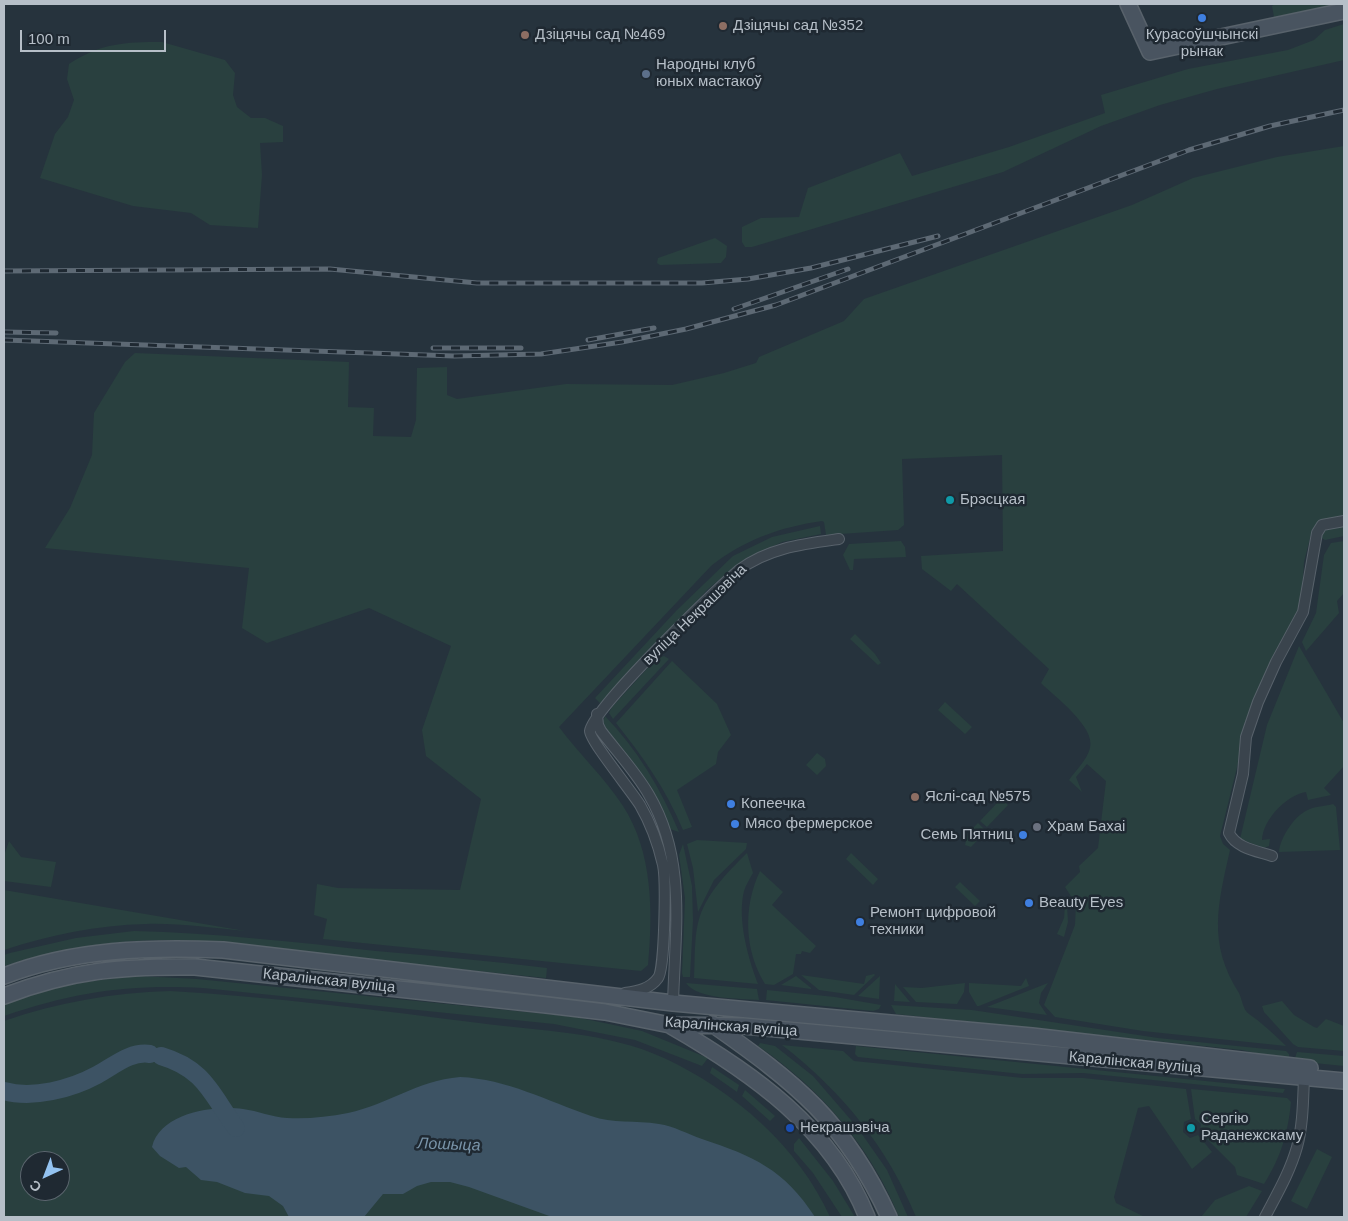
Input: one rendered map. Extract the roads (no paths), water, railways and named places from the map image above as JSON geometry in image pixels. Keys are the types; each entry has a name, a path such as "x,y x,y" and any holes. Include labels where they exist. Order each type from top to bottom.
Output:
{"main road":[{"path":"1128,4 1154,51"},
{"path":"1139,4 1154,51"},
{"path":"1154,51 1344,11"},
{"name":"Каралінская вуліца","path":"4,976 61,959 140,949 223,950 614,994 673,1003 884,1020 1083,1041 1304,1073 1344,1081"},
{"path":"337,982 332,973 339,964"},
{"name":"Каралінская вуліца","path":"4,996 43,981 97,970 145,966 195,967 595,1011 670,1025 712,1024 744,1026 1082,1058 1304,1073 1344,1070"},
{"path":"867,1217 838,1163 800,1118 739,1067 670,1025 673,1003 712,1024 786,1078 824,1114 859,1160 890,1217"},
{"path":"738,1043 735,1034 737,1030 744,1026"},
{"path":"1082,1058 1083,1041"}],"street":[{"path":"1272,856 1241,846 1232,839 1229,833 1243,774 1246,737 1258,702 1276,662 1303,612 1316,533 1322,526 1344,521"},
{"name":"вуліца Некрашэвіча","path":"614,994 643,990 653,984 660,976 663,958 664,868 656,838 646,816 618,773 591,739 591,726 597,714 675,631 726,581 750,562 791,546 839,539"},
{"path":"597,714 598,725 601,731 649,795 670,840 678,900 673,1003"},
{"path":"1265,1217 1287,1173 1297,1147 1302,1118 1304,1073"}],"water":[{"path":"460,1077 511,1086 599,1118 665,1125 737,1152 766,1166 779,1176 791,1187 815,1217 552,1217 469,1187 450,1182 431,1182 417,1186 403,1194 383,1194 364,1217 289,1217 283,1206 269,1196 245,1193 217,1182 201,1180 186,1167 179,1168 160,1156 152,1147 157,1135 165,1126 176,1119 203,1110 231,1108 287,1118 325,1117 363,1109 430,1083"}],"waterway":[{"name":"Лошыца","path":"4,1091 27,1094 52,1091 76,1085 129,1057 150,1054"},
{"name":"Лошыца","path":"161,1056 176,1061 188,1068 206,1084 236,1128"}],"railway":[{"path":"4,340 454,356 541,354 622,342 686,329 776,305 1189,150 1270,126 1344,110"},
{"path":"4,271 330,269 477,283 702,283 748,279 811,268 938,236"},
{"path":"734,309 848,269"},
{"path":"588,340 654,328"},
{"path":"4,332 56,333"},
{"path":"433,348 521,348"}],"place":[{"name":"Курасоўшчынскі рынак","path":"1202,18"},
{"name":"Дзіцячы сад №352","path":"723,26"},
{"name":"Дзіцячы сад №469","path":"525,35"},
{"name":"Народны клуб юных мастакоў","path":"646,74"},
{"name":"Брэсцкая","path":"950,500"},
{"name":"Яслі-сад №575","path":"915,797"},
{"name":"Копеечка","path":"731,804"},
{"name":"Мясо фермерское","path":"735,824"},
{"name":"Храм Бахаі","path":"1037,827"},
{"name":"Семь Пятниц","path":"1023,835"},
{"name":"Beauty Eyes","path":"1029,903"},
{"name":"Ремонт цифровой техники","path":"860,922"},
{"name":"Некрашэвіча","path":"790,1128"},
{"name":"Сергію Раданежскаму","path":"1191,1128"}]}
